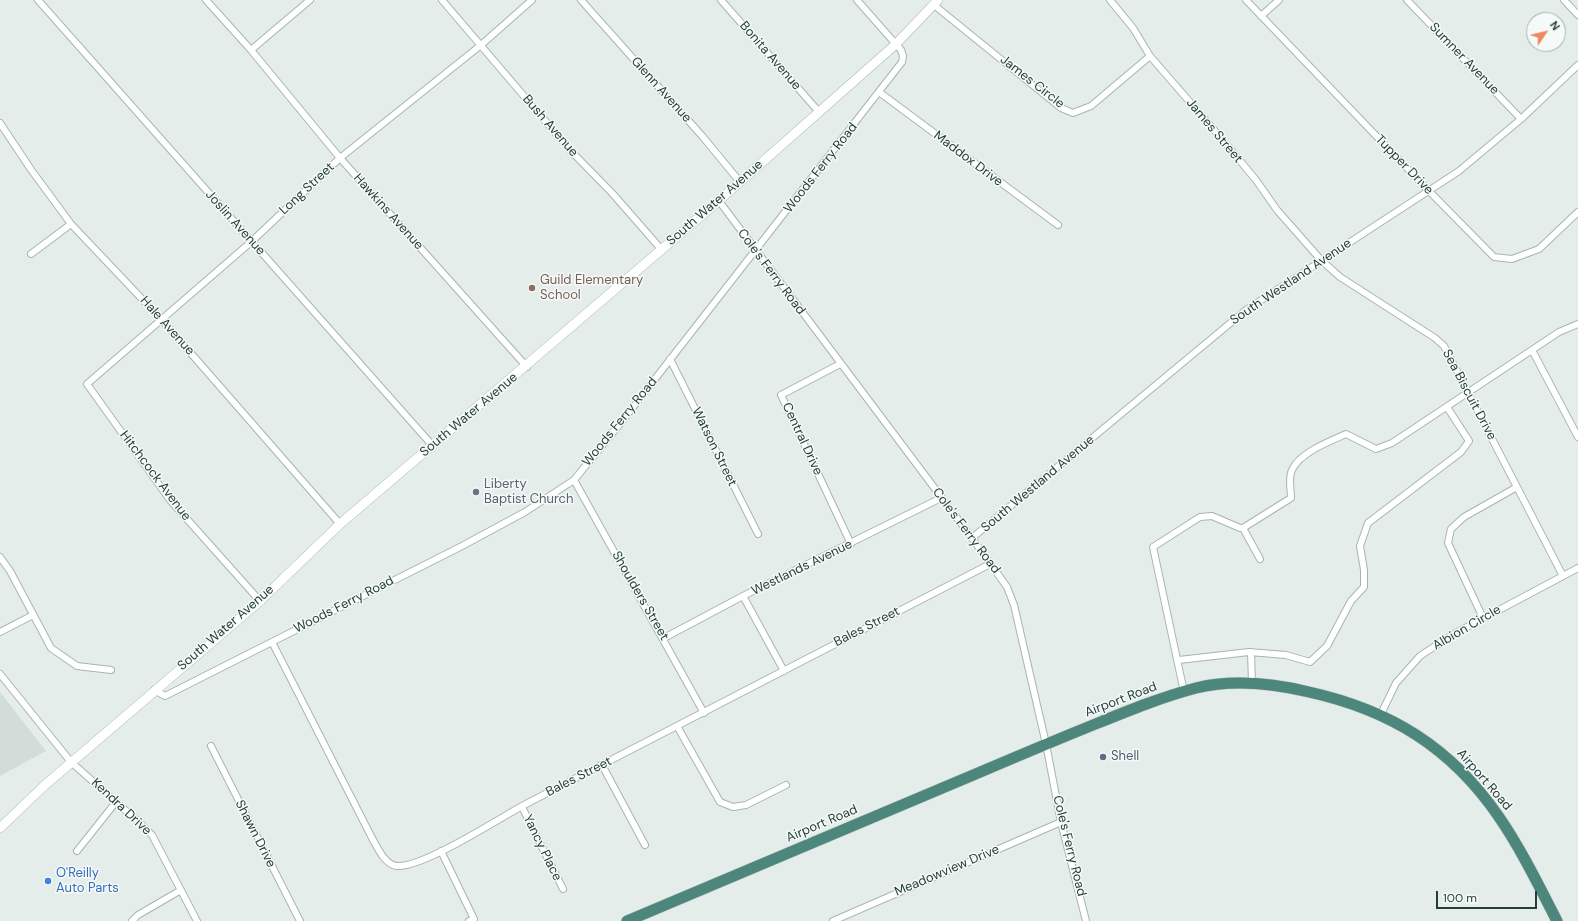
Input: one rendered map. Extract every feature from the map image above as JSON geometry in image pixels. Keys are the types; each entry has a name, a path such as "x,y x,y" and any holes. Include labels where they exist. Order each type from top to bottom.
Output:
{"highway":[{"name":"Airport Road","path":"627,921 1046,744 1145,704 1184,692 1226,683 1277,685 1327,696 1381,714 1422,737 1465,776 1499,817 1528,865 1557,921"}],"main road":[{"name":"South Water Avenue","path":"0,828 71,762 260,601 340,524 432,445 527,367 661,249 740,182 896,44 936,2"}],"street":[{"name":"Joslin Avenue","path":"38,0 432,445"},
{"name":"Hawkins Avenue","path":"206,0 251,50 340,158 527,367"},
{"path":"251,50 310,0"},
{"name":"Bush Avenue","path":"442,0 570,150 612,193 661,249"},
{"name":"Long Street","path":"87,384 251,242 340,158 481,45 532,0"},
{"name":"Glenn Avenue","path":"581,0 703,137 740,182"},
{"name":"Bonita Avenue","path":"721,0 819,112"},
{"path":"857,0 896,44"},
{"name":"James Street","path":"1110,0 1133,28 1150,56 1221,138 1256,180 1277,210 1321,260"},
{"name":"Tupper Drive","path":"1246,0 1429,192 1494,257 1512,259 1539,249 1578,212"},
{"path":"1261,16 1279,0"},
{"name":"Sumner Avenue","path":"1407,0 1521,119"},
{"path":"1564,0 1578,15"},
{"name":"James Circle","path":"936,2 1061,108 1073,113 1091,106 1150,56"},
{"name":"Woods Ferry Road","path":"154,690 164,696 272,642 462,546 525,512 574,480 755,252 902,62 903,56 896,44"},
{"name":"South Westland Avenue","path":"972,538 1225,327 1262,299 1429,192 1459,170 1521,119 1578,65"},
{"name":"Maddox Drive","path":"879,92 1058,225"},
{"name":"Hale Avenue","path":"0,123 32,171 71,224 161,319 340,524"},
{"name":"Cole's Ferry Road","path":"718,201 972,538 1007,587 1014,605 1084,920"},
{"path":"31,254 71,224"},
{"name":"Sea Biscuit Drive","path":"1321,260 1340,277 1435,338 1444,346 1563,576"},
{"path":"1184,692 1179,660 1153,547 1200,517 1212,516 1243,528 1291,498 1290,476 1292,468 1311,450 1346,434 1376,449 1392,443 1559,332 1578,324"},
{"path":"1532,350 1578,437"},
{"name":"Watson Street","path":"670,359 758,534"},
{"name":"Central Drive","path":"840,364 781,395 851,544"},
{"name":"Hitchcock Avenue","path":"87,384 170,500 260,601"},
{"path":"1179,660 1250,652 1286,655 1310,662 1327,646 1351,601 1364,587 1364,570 1360,546 1368,523 1461,452 1469,441 1447,407"},
{"name":"Shoulders Street","path":"574,480 664,638 704,713"},
{"path":"1483,618 1448,543 1451,529 1464,517 1517,487"},
{"name":"Westlands Avenue","path":"664,638 743,596 851,544 941,498"},
{"path":"1243,528 1260,559"},
{"path":"0,557 10,571 51,648 66,660 77,666 111,670"},
{"name":"Bales Street","path":"272,642 372,838 388,862 396,866 415,863 441,851 784,670 990,564"},
{"name":"Albion Circle","path":"1381,714 1396,683 1420,656 1452,635 1578,568"},
{"path":"743,596 784,670"},
{"path":"0,632 33,615"},
{"path":"1250,652 1252,683"},
{"name":"Kendra Drive","path":"0,674 71,762 152,835 197,921"},
{"path":"677,726 720,802 733,807 746,804 786,785"},
{"name":"Shawn Drive","path":"211,746 300,921"},
{"path":"602,766 645,845"},
{"path":"77,851 116,802"},
{"name":"Yancy Place","path":"522,807 563,890"},
{"name":"Meadowview Drive","path":"833,921 1061,822"},
{"path":"441,851 471,920"},
{"path":"132,921 138,915 181,890"}],"shaded area":[{"path":"0,692 46,751 0,776"}],"place":[{"name":"Guild Elementary School","path":"532,288"},
{"name":"Liberty Baptist Church","path":"476,492"},
{"name":"Shell","path":"1103,757"},
{"name":"O'Reilly Auto Parts","path":"48,881"}]}
